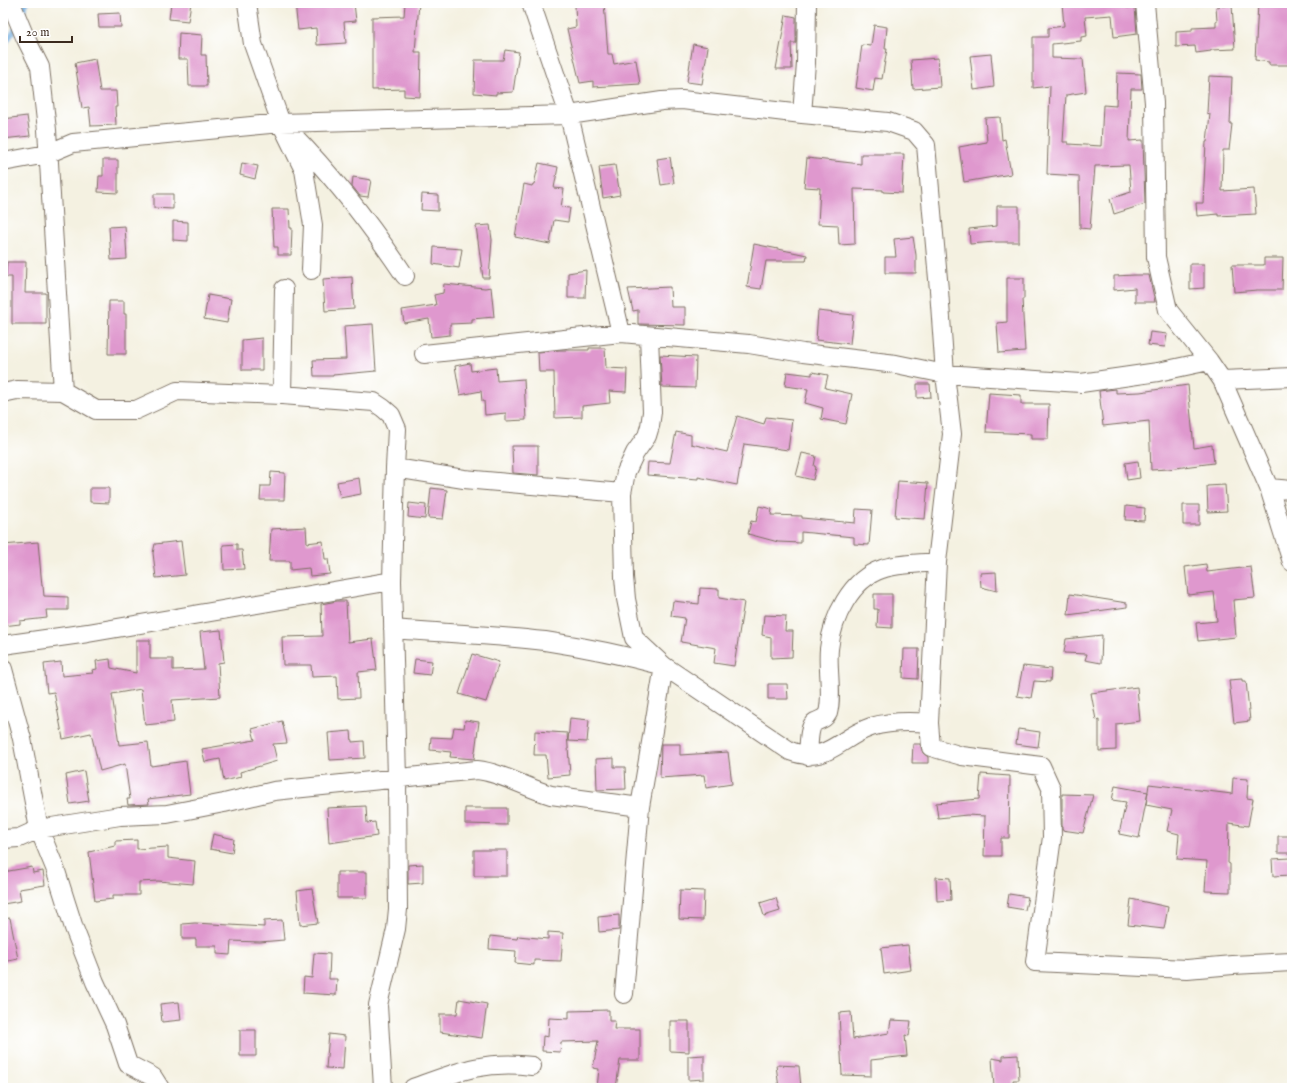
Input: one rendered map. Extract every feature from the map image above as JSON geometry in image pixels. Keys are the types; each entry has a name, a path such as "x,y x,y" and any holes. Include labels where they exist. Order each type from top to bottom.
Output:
{"street":[{"path":"11,3 25,37 40,67 47,130 47,154 63,391"},
{"path":"247,3 253,44 281,123 304,170 313,225 311,270"},
{"path":"531,3 569,115 621,333"},
{"path":"802,114 806,63 807,3"},
{"path":"1145,3 1154,103 1156,257 1168,310 1209,361 1222,380 1269,488 1292,562"},
{"path":"3,162 47,154 74,143 281,123 569,115 662,100 682,100 888,122 914,131 926,145 940,290 945,374 952,434 937,562 929,723 931,747 962,756 1041,766 1051,788 1052,837 1036,962 1187,969 1292,962"},
{"path":"281,123 310,152 346,195 377,234 405,276"},
{"path":"282,395 284,288"},
{"path":"424,354 621,333 749,344 802,353 896,364 945,374 1081,382 1158,372 1209,361"},
{"path":"649,336 652,419 647,436 635,453 626,472 622,493 624,577 626,599 634,638 664,666 790,751 799,754 808,756 831,751 856,733 871,727 900,721 929,723"},
{"path":"1222,380 1292,377"},
{"path":"3,393 17,390 63,391 96,410 136,410 177,391 282,395 374,402 391,415 397,429 394,468 392,581 397,779 398,918 378,1005 383,1088"},
{"path":"394,468 464,479 622,493"},
{"path":"1269,488 1292,490"},
{"path":"808,756 811,727 814,722 826,717 829,709 829,649 832,633 837,618 851,592 864,579 882,569 937,562"},
{"path":"3,645 88,633 392,581"},
{"path":"393,629 545,641 619,654 664,666"},
{"path":"624,994 640,807 664,666"},
{"path":"3,669 22,739 39,828 55,868 74,928 94,982 115,1025 128,1064 153,1077 160,1088"},
{"path":"3,839 19,838 39,828 120,816 167,814 224,803 274,791 477,770 489,772 551,795 640,807"},
{"path":"413,1088 457,1072 486,1065 517,1064 532,1066"}],"building":[{"path":"171,3 191,3 188,21 169,19"},
{"path":"295,3 354,3 356,21 344,22 346,43 317,45 316,28 298,30"},
{"path":"405,3 419,3 415,52 421,52 420,97 404,96 404,89 372,90 372,17 404,16"},
{"path":"604,3 608,54 612,54 614,64 636,60 640,84 593,87 593,81 580,83 567,29 576,27 575,5"},
{"path":"1062,3 1127,3 1127,8 1135,7 1137,34 1114,37 1112,15 1085,17 1087,36 1081,37 1081,41 1052,44 1052,58 1083,59 1086,92 1066,95 1063,142 1068,142 1068,144 1101,146 1103,105 1116,106 1117,73 1141,74 1142,89 1131,89 1129,141 1143,140 1145,204 1114,214 1110,199 1131,192 1129,165 1095,166 1090,229 1080,228 1079,176 1047,174 1050,86 1033,88 1033,37 1048,37 1048,28 1064,26"},
{"path":"1258,3 1292,3 1292,65 1269,65 1269,62 1255,60"},
{"path":"1232,5 1235,49 1211,50 1196,53 1195,46 1176,47 1176,32 1192,31 1192,28 1216,27 1216,7"},
{"path":"120,13 121,27 99,27 98,14"},
{"path":"786,15 796,17 796,43 791,43 792,69 776,69"},
{"path":"874,25 887,27 885,49 887,49 882,79 875,78 873,91 856,88 862,45 871,46"},
{"path":"179,33 202,35 201,55 206,55 207,86 189,86 188,59 178,59"},
{"path":"693,44 708,47 702,84 687,82"},
{"path":"505,50 519,52 513,92 496,93 496,95 474,93 475,60 503,60"},
{"path":"991,54 994,87 974,90 970,56"},
{"path":"938,58 940,87 913,89 911,60"},
{"path":"95,59 100,91 116,91 116,125 91,126 89,107 82,108 75,63"},
{"path":"1209,76 1232,77 1230,124 1232,124 1229,150 1223,150 1222,191 1254,189 1256,214 1218,216 1218,214 1197,216 1196,203 1203,203 1206,142 1210,114 1207,113"},
{"path":"27,116 30,136 3,139 3,119"},
{"path":"1000,117 1002,140 1005,139 1011,174 964,182 959,147 987,142 985,118"},
{"path":"861,154 904,154 902,193 883,192 883,190 854,189 855,244 839,245 838,225 818,224 820,188 804,187 807,158 861,164"},
{"path":"670,157 674,183 661,185 657,159"},
{"path":"103,160 118,160 118,193 98,192 99,176 103,176"},
{"path":"242,163 258,166 255,179 240,175"},
{"path":"539,163 558,167 554,188 564,189 561,207 570,208 568,222 554,220 550,244 515,237 524,184 532,186 534,184"},
{"path":"615,165 620,195 603,198 599,167"},
{"path":"353,177 371,180 368,197 360,196 352,186"},
{"path":"154,194 173,194 173,209 154,208"},
{"path":"422,194 438,195 438,211 421,210"},
{"path":"997,206 1019,206 1019,242 970,244 969,229 997,226"},
{"path":"272,209 289,209 290,228 292,228 291,255 278,255 278,247 274,247"},
{"path":"173,221 188,222 188,241 173,240"},
{"path":"490,225 492,240 489,278 483,278 476,226"},
{"path":"125,226 127,259 111,260 109,227"},
{"path":"913,237 916,255 916,273 885,273 885,257 896,257 894,239"},
{"path":"754,244 807,255 806,261 766,261 761,289 747,287"},
{"path":"434,247 462,249 459,268 433,264"},
{"path":"1264,258 1283,258 1282,290 1234,292 1232,265 1264,265"},
{"path":"7,262 26,262 25,293 46,293 46,324 12,324 12,277 6,277"},
{"path":"1190,264 1204,264 1204,288 1190,289"},
{"path":"586,270 585,298 568,298 568,273"},
{"path":"1149,275 1155,302 1135,302 1135,288 1114,290 1114,276"},
{"path":"352,277 354,309 325,311 323,279"},
{"path":"1007,278 1024,278 1024,299 1022,299 1025,351 999,353 997,323 1007,322"},
{"path":"444,284 485,288 491,287 494,317 472,319 472,323 450,324 450,335 431,337 429,319 404,323 402,310 436,305 434,295 443,293"},
{"path":"670,287 671,307 685,307 685,325 638,324 638,310 633,311 628,289"},
{"path":"208,295 231,299 227,323 204,319"},
{"path":"109,301 124,301 124,314 126,314 126,354 108,354"},
{"path":"818,311 853,315 850,344 816,340"},
{"path":"373,324 376,371 333,376 314,376 313,360 346,359 344,326"},
{"path":"1150,332 1167,334 1165,347 1148,345"},
{"path":"262,338 262,370 242,370 242,340"},
{"path":"589,348 605,348 606,368 627,369 626,392 609,391 610,403 582,406 582,417 555,418 554,372 539,372 538,352 589,350"},
{"path":"660,355 696,357 695,388 662,387"},
{"path":"470,363 471,371 496,368 497,381 524,379 526,420 506,421 506,413 485,415 484,401 482,401 481,391 460,395 455,366"},
{"path":"787,372 812,375 812,372 828,375 825,388 852,394 846,424 821,419 823,408 805,403 808,389 785,386"},
{"path":"917,384 930,384 931,397 917,398"},
{"path":"1188,385 1194,448 1212,445 1214,463 1151,470 1149,421 1103,426 1099,391 1116,389 1116,393 1140,392"},
{"path":"989,393 1021,395 1021,404 1049,404 1048,439 1031,439 1031,434 986,432"},
{"path":"737,416 764,424 766,417 792,420 788,450 744,444 737,485 698,477 698,479 647,475 648,462 670,463 676,432 691,435 691,444 727,452"},
{"path":"512,446 538,446 538,475 513,473"},
{"path":"802,453 816,456 814,466 816,467 813,480 796,476"},
{"path":"1138,461 1140,478 1127,480 1125,463"},
{"path":"271,472 285,473 284,500 260,500 261,486 270,486"},
{"path":"359,478 361,494 340,498 337,482"},
{"path":"898,481 928,483 925,519 895,517"},
{"path":"1225,485 1227,511 1208,512 1207,486"},
{"path":"90,488 109,488 109,503 90,502"},
{"path":"431,488 447,490 443,519 428,518"},
{"path":"409,503 426,505 425,519 408,517"},
{"path":"1183,505 1199,505 1199,525 1183,525"},
{"path":"759,506 772,509 771,515 802,516 802,518 855,523 856,509 872,510 869,545 854,544 854,537 801,532 801,543 778,542 748,534 751,521 756,522"},
{"path":"1126,506 1145,508 1144,521 1125,520"},
{"path":"306,527 307,543 323,541 325,559 328,559 330,574 310,576 309,568 290,570 290,561 269,561 271,529"},
{"path":"181,541 185,575 156,578 153,553 155,544"},
{"path":"38,542 44,596 68,597 68,610 46,610 47,618 20,621 20,624 3,626 3,545"},
{"path":"237,544 237,550 242,550 244,569 224,570 223,545"},
{"path":"1206,564 1207,572 1251,567 1255,598 1233,600 1236,637 1198,641 1196,623 1217,621 1214,592 1188,595 1185,567"},
{"path":"996,572 997,591 981,587 980,573"},
{"path":"700,588 719,589 719,598 744,602 734,666 714,663 716,648 681,642 685,618 671,616 673,601 699,604"},
{"path":"874,594 892,594 892,628 877,627 878,609 874,609"},
{"path":"1070,594 1127,603 1127,607 1068,615"},
{"path":"346,601 348,642 373,639 377,670 358,672 359,698 338,699 337,676 312,677 311,665 283,665 282,637 322,636 321,604"},
{"path":"764,615 786,616 785,631 793,631 792,657 771,658 771,637 762,635"},
{"path":"221,630 224,662 218,663 220,697 172,700 174,722 145,725 141,689 112,694 119,745 148,742 151,766 186,761 190,794 148,799 149,804 128,805 127,799 130,799 125,764 100,771 91,733 63,739 54,692 47,693 44,664 61,662 62,676 93,673 92,670 97,669 96,661 110,659 111,668 136,673 136,640 150,640 150,659 173,659 173,670 204,669 200,632"},
{"path":"1102,635 1101,663 1085,660 1087,654 1064,653 1066,639"},
{"path":"904,649 919,649 918,679 903,678"},
{"path":"472,654 499,662 486,702 459,694"},
{"path":"415,659 432,661 430,675 413,673"},
{"path":"1023,666 1051,669 1050,682 1034,681 1031,698 1017,696"},
{"path":"1242,679 1242,681 1246,681 1250,721 1234,723 1229,680"},
{"path":"768,684 787,684 788,699 768,699"},
{"path":"1137,687 1140,721 1116,724 1116,750 1099,751 1099,719 1096,720 1091,693"},
{"path":"570,718 589,720 587,742 568,741"},
{"path":"465,720 479,722 474,759 450,757 451,752 430,750 431,737 452,738 454,727 464,728"},
{"path":"282,721 287,743 273,744 277,761 240,772 241,777 224,781 220,759 205,762 202,749 255,740 252,729"},
{"path":"1018,729 1040,732 1038,747 1016,744"},
{"path":"351,731 352,742 364,741 365,758 330,760 328,733"},
{"path":"535,731 567,733 570,775 548,777 546,755 534,755"},
{"path":"661,744 680,744 680,755 728,752 732,784 706,788 704,775 660,778"},
{"path":"913,744 920,744 923,753 928,757 928,763 912,763"},
{"path":"614,758 614,767 625,767 626,789 597,790 596,759"},
{"path":"84,771 89,801 70,804 66,775"},
{"path":"981,774 1010,776 1009,838 1001,838 1001,856 984,856 985,816 967,815 938,818 936,803 979,799"},
{"path":"1233,778 1248,779 1247,798 1253,799 1248,826 1229,823 1228,863 1230,864 1230,892 1205,891 1207,861 1177,859 1179,834 1167,831 1172,810 1146,805 1149,784 1232,794"},
{"path":"1115,786 1148,792 1139,838 1119,834 1126,802 1112,800"},
{"path":"1062,794 1093,795 1083,833 1062,830"},
{"path":"366,806 367,823 375,822 377,836 329,843 327,808"},
{"path":"465,808 507,808 507,825 465,824"},
{"path":"213,834 234,839 232,853 210,849"},
{"path":"1278,836 1292,836 1292,853 1278,853"},
{"path":"137,840 137,849 168,847 168,858 195,861 193,884 158,881 139,882 139,895 113,895 113,899 95,901 89,852 115,846 115,841"},
{"path":"474,850 507,850 507,876 474,876"},
{"path":"1291,858 1291,875 1273,876 1272,859"},
{"path":"423,864 423,883 408,884 408,865"},
{"path":"32,867 33,873 43,871 45,885 19,889 21,901 3,904 3,872"},
{"path":"337,872 367,872 367,898 337,898"},
{"path":"936,877 950,878 951,900 937,901"},
{"path":"312,889 318,923 300,925 297,891"},
{"path":"680,890 704,891 703,920 679,919"},
{"path":"1009,894 1028,897 1025,910 1007,907"},
{"path":"776,898 780,911 764,916 760,903"},
{"path":"1131,899 1168,907 1164,929 1128,925"},
{"path":"619,915 619,930 599,932 598,917"},
{"path":"10,918 18,959 3,962 3,919"},
{"path":"282,920 284,940 260,942 231,941 230,955 217,954 217,946 196,946 196,939 182,939 182,924 195,923 264,927 264,921"},
{"path":"548,932 563,933 561,961 534,960 534,965 515,963 516,951 489,949 490,936 517,939 518,936 548,939"},
{"path":"908,945 911,970 884,974 881,948"},
{"path":"314,953 330,954 329,979 337,979 336,995 303,993 304,977 312,978"},
{"path":"459,999 487,1004 482,1038 440,1032 440,1014 457,1014"},
{"path":"179,1002 181,1020 162,1022 160,1004"},
{"path":"609,1010 609,1021 615,1021 614,1029 640,1029 640,1060 620,1060 616,1088 597,1088 599,1069 593,1068 598,1041 561,1042 560,1052 542,1051 543,1036 548,1037 549,1018 569,1019 569,1011"},
{"path":"851,1012 853,1039 889,1033 891,1020 911,1021 909,1036 905,1035 907,1056 871,1060 871,1076 842,1075 839,1013"},
{"path":"670,1021 689,1021 689,1052 670,1051"},
{"path":"240,1030 256,1030 256,1056 240,1056"},
{"path":"329,1034 345,1036 343,1069 326,1068"},
{"path":"704,1055 704,1079 688,1080 688,1056"},
{"path":"1018,1055 1019,1080 1013,1080 1014,1088 994,1088 992,1058 1003,1060 1003,1056"},
{"path":"776,1065 799,1066 801,1088 779,1088"}],"waterway":[{"path":"22,15 26,3"},
{"path":"3,47 17,26"}]}
